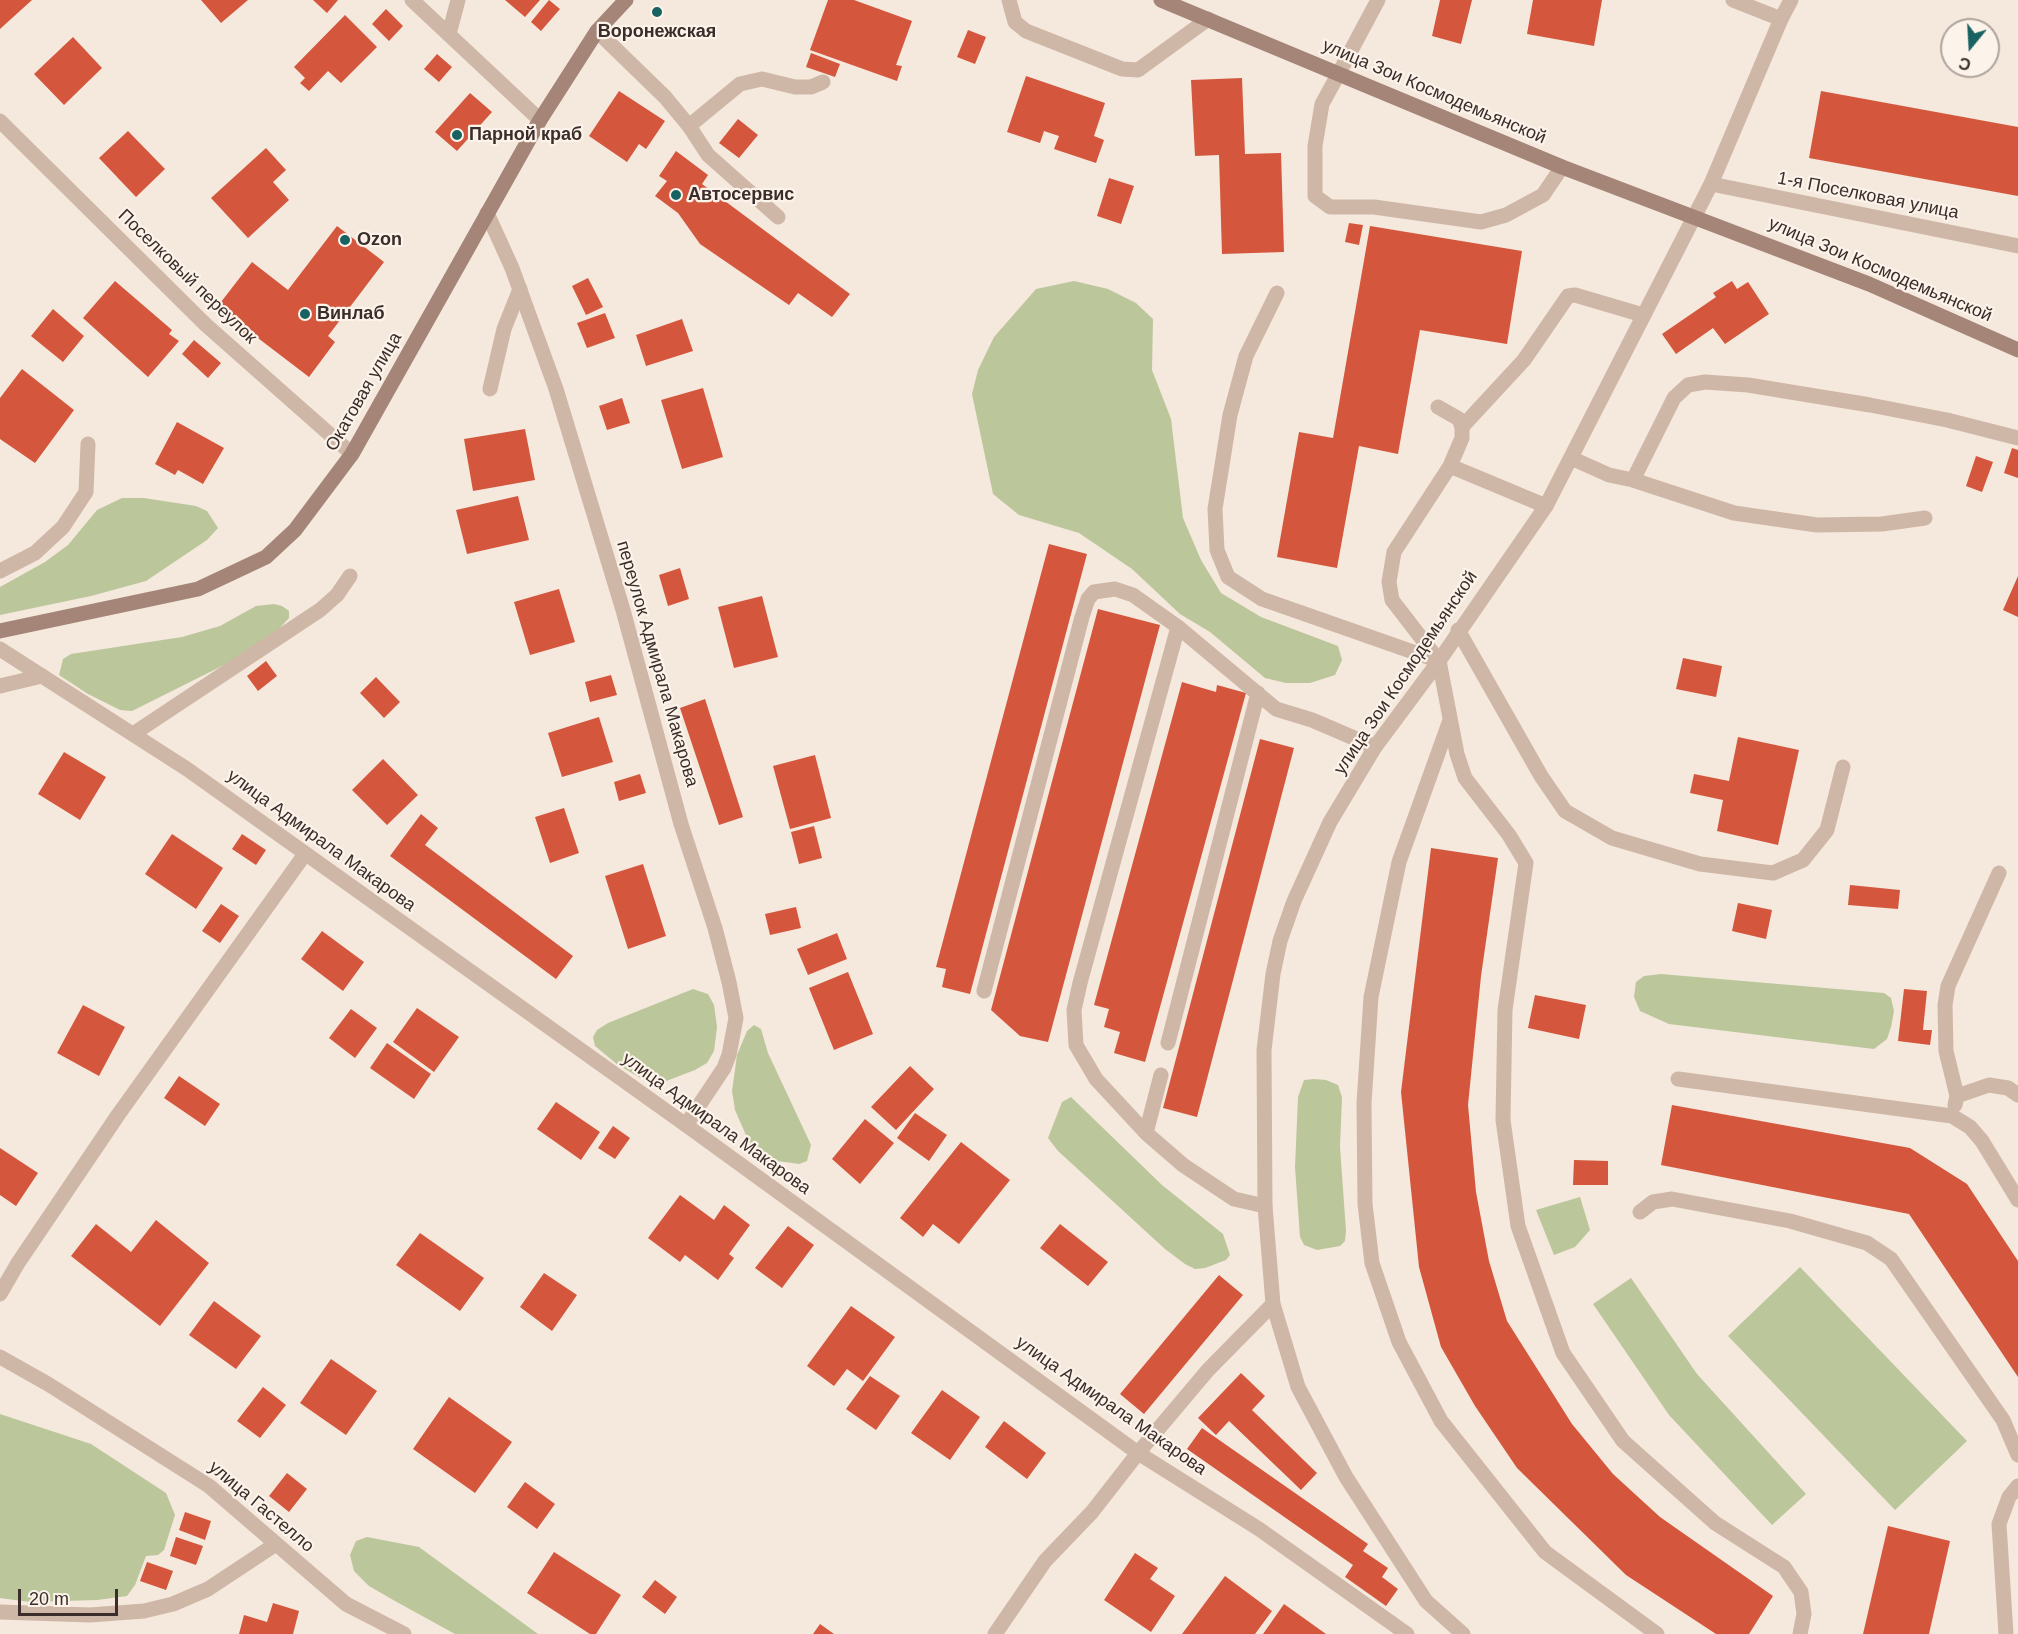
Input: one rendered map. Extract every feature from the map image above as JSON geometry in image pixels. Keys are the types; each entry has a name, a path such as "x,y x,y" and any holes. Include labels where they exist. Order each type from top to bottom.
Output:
{"main road":[{"name":"Окатовая улица","path":"0,632 198,589 266,557 295,530 331,487 352,454 540,120 597,31 626,0"},
{"name":"улица Зои Космодемьянской","path":"1161,0 1339,72 1562,167 1869,284 2018,350"}],"street":[{"path":"412,0 540,120"},
{"path":"449,34 458,0"},
{"path":"1009,0 1015,22 1026,31 1122,69 1138,70 1208,19"},
{"path":"1378,0 1322,104 1315,146 1315,196 1330,207 1374,207 1481,222 1506,215 1544,195 1562,167"},
{"path":"1733,0 1780,19"},
{"path":"1694,216 1711,184 1780,19 1791,0"},
{"path":"597,31 653,84 689,126 708,155 778,217"},
{"path":"689,126 740,84 762,79 795,87 812,87 823,82"},
{"name":"Поселковый переулок","path":"0,121 206,325 352,454"},
{"name":"1-я Поселковая улица","path":"1711,184 2018,246"},
{"name":"переулок Адмирала Макарова","path":"487,213 520,289 556,389 623,610 681,824 715,928 729,982 736,1018 729,1055 724,1068 686,1125"},
{"name":"улица Зои Космодемьянской","path":"1463,1634 1426,1601 1346,1478 1298,1387 1273,1304 1265,1206 1264,1050 1273,974 1280,941 1294,901 1330,822 1375,747 1439,661 1458,630 1546,506 1694,216"},
{"path":"490,389 504,329 520,289"},
{"path":"1277,293 1246,356 1230,416 1215,509 1217,550 1228,577 1262,599 1439,661"},
{"path":"1462,427 1524,360 1568,296 1575,294 1643,315"},
{"path":"1633,480 1674,399 1688,385 1705,382 1748,385 1870,405 1947,420 2018,438"},
{"path":"1438,407 1459,419 1462,438 1450,466 1394,552 1389,582 1392,600 1439,661 1465,778 1509,835 1526,863 1505,1010 1503,1120 1518,1226 1540,1295 1563,1353 1623,1441 1714,1522 1784,1567 1801,1592 1804,1614 1800,1634"},
{"path":"0,571 35,553 63,527 86,492 88,444"},
{"path":"1571,458 1609,475 1633,480 1734,513 1817,525 1882,524 1925,518"},
{"path":"1450,466 1546,506"},
{"path":"133,734 320,610 337,595 350,576"},
{"path":"984,991 1088,599 1094,592 1115,589 1133,595 1178,627 1276,709 1312,720 1375,747"},
{"path":"1178,627 1074,1010 1076,1045 1096,1079 1146,1133 1183,1165 1234,1199 1265,1206"},
{"path":"1458,630 1541,776 1565,811 1612,837 1700,864 1773,873 1803,861 1827,830 1843,767"},
{"name":"улица Адмирала Макарова","path":"0,649 188,769 686,1125 1138,1453 1259,1529 1407,1634"},
{"path":"0,686 42,676"},
{"path":"1168,1043 1258,693"},
{"path":"1451,717 1399,862 1371,997 1364,1102 1365,1204 1372,1263 1399,1342 1441,1421 1545,1552 1657,1634"},
{"path":"0,1294 18,1263 118,1115 305,854"},
{"path":"1952,1116 1957,1096 1946,1051 1945,1005 1948,986 1999,873"},
{"path":"1146,1133 1161,1075"},
{"path":"1678,1079 1952,1116 1970,1127 1982,1141 2018,1200"},
{"path":"1957,1096 1989,1085 2008,1088 2018,1095"},
{"path":"1640,1212 1653,1202 1672,1199 1790,1221 1867,1243 1891,1259 2003,1420 2018,1455"},
{"path":"995,1634 1045,1561 1092,1512 1208,1370 1273,1304"},
{"name":"улица Гастелло","path":"0,1357 48,1384 209,1486 346,1604 404,1634"},
{"path":"2007,1634 1999,1524 2009,1497 2018,1486"},
{"path":"0,1612 90,1615 144,1611 172,1604 208,1589 276,1544"}],"green space":[{"path":"1074,281 1108,289 1136,303 1153,319 1152,370 1171,419 1183,518 1201,560 1221,593 1261,617 1338,646 1342,660 1335,675 1310,683 1286,683 1265,678 1210,632 1180,614 1132,569 1079,533 1019,515 993,494 972,394 978,370 994,337 1036,289"},
{"path":"122,498 144,498 196,506 207,511 218,528 207,540 146,581 91,596 0,615 0,587 45,562 68,545 97,510"},
{"path":"274,604 289,611 289,618 277,631 230,662 132,711 120,710 88,694 59,675 63,659 71,654 182,637 220,626 256,606"},
{"path":"1661,974 1884,993 1891,998 1894,1011 1891,1027 1887,1039 1874,1049 1669,1024 1640,1011 1634,997 1636,982 1644,976"},
{"path":"693,989 708,994 714,1005 717,1027 714,1051 707,1063 695,1070 661,1083 644,1080 618,1065 595,1046 593,1037 597,1030 608,1023"},
{"path":"754,1025 761,1029 768,1053 811,1145 807,1161 799,1164 770,1160 758,1154 749,1142 735,1110 732,1091 737,1055 747,1031"},
{"path":"1304,1080 1326,1080 1338,1085 1342,1097 1340,1147 1346,1231 1345,1241 1340,1246 1317,1250 1304,1245 1300,1237 1295,1167 1298,1097"},
{"path":"1071,1097 1162,1185 1223,1234 1230,1255 1226,1260 1205,1268 1195,1269 1185,1264 1165,1249 1058,1151 1048,1138 1062,1102"},
{"path":"1580,1197 1590,1230 1575,1247 1554,1255 1536,1210"},
{"path":"1800,1267 1967,1441 1895,1510 1728,1336"},
{"path":"1631,1278 1697,1374 1806,1494 1772,1525 1669,1415 1593,1304"},
{"path":"0,1414 91,1444 166,1493 175,1515 164,1550 158,1555 146,1556 135,1585 127,1596 97,1600 30,1602 0,1598"},
{"path":"367,1537 419,1547 538,1634 455,1634 395,1601 369,1586 354,1571 350,1555 356,1541"}],"building":[{"path":"0,0 32,0 0,29"},
{"path":"201,0 248,0 221,23"},
{"path":"313,0 338,0 327,13"},
{"path":"505,0 540,0 525,17"},
{"path":"549,0 560,9 541,31 531,22"},
{"path":"828,0 854,0 912,21 896,65 902,66 897,81 810,50"},
{"path":"1440,0 1472,0 1461,44 1432,36"},
{"path":"1533,0 1602,0 1594,46 1527,34"},
{"path":"386,9 403,26 389,41 372,24"},
{"path":"345,15 377,47 341,83 328,71 309,91 300,83 305,78 294,67"},
{"path":"968,30 986,37 975,64 957,57"},
{"path":"73,37 102,68 64,105 34,74"},
{"path":"811,53 840,64 835,77 806,67"},
{"path":"437,54 452,67 439,82 424,69"},
{"path":"1026,76 1105,103 1094,136 1104,140 1096,163 1054,149 1059,136 1044,131 1040,143 1007,132"},
{"path":"1242,78 1245,154 1281,153 1284,252 1222,254 1219,155 1195,156 1191,80"},
{"path":"619,91 665,121 646,149 639,144 627,162 589,136"},
{"path":"1821,91 2018,127 2018,196 1809,158"},
{"path":"470,93 492,112 457,151 435,132"},
{"path":"738,119 758,135 739,158 719,143"},
{"path":"128,131 165,169 136,197 99,158"},
{"path":"266,148 286,170 273,182 289,200 248,238 211,198"},
{"path":"676,151 708,175 702,184 850,294 832,317 798,293 789,305 700,244 678,213 655,196 667,181 659,176"},
{"path":"1109,178 1134,186 1121,224 1097,216"},
{"path":"1349,223 1363,225 1359,245 1345,242"},
{"path":"337,226 384,262 328,336 335,342 309,377 254,335 251,339 214,311 252,262 288,290"},
{"path":"1370,226 1522,251 1507,344 1420,330 1398,454 1359,446 1337,568 1277,557 1299,432 1333,438"},
{"path":"588,278 603,307 586,315 572,286"},
{"path":"115,281 172,330 169,334 179,341 148,377 83,318"},
{"path":"1732,281 1737,289 1748,282 1769,314 1725,344 1713,328 1676,354 1662,334 1716,297 1713,293"},
{"path":"53,309 84,336 63,362 31,336"},
{"path":"605,313 615,338 587,348 577,323"},
{"path":"682,319 693,351 646,366 636,335"},
{"path":"194,340 221,363 208,378 182,354"},
{"path":"22,369 74,410 35,463 0,439 0,398"},
{"path":"703,388 723,457 682,469 661,400"},
{"path":"622,398 630,423 607,430 599,406"},
{"path":"177,422 224,448 203,484 178,470 175,475 155,464"},
{"path":"525,429 535,480 473,491 464,439"},
{"path":"2012,448 2018,450 2018,478 2004,473"},
{"path":"1976,456 1993,462 1982,492 1966,486"},
{"path":"518,496 529,540 467,554 456,510"},
{"path":"1049,544 1087,554 970,994 942,987 946,969 936,967"},
{"path":"680,568 689,599 668,606 659,575"},
{"path":"2018,576 2018,617 2003,610"},
{"path":"559,589 575,642 530,655 514,602"},
{"path":"762,596 778,657 734,668 718,607"},
{"path":"1098,609 1160,625 1048,1042 1020,1036 991,1010"},
{"path":"1683,658 1722,666 1716,697 1676,689"},
{"path":"266,661 277,676 258,691 247,676"},
{"path":"611,675 617,695 590,702 585,682"},
{"path":"376,677 400,702 384,718 360,693"},
{"path":"1182,682 1216,692 1217,685 1246,693 1145,1062 1114,1053 1120,1032 1104,1027 1109,1009 1094,1005"},
{"path":"705,699 743,817 719,825 680,708"},
{"path":"599,717 613,762 562,777 548,733"},
{"path":"1738,737 1799,750 1778,845 1717,831 1723,800 1690,793 1694,774 1729,781"},
{"path":"1260,739 1294,748 1197,1117 1163,1108"},
{"path":"64,752 106,777 80,820 38,794"},
{"path":"815,755 831,818 790,829 773,766"},
{"path":"383,759 418,795 387,825 352,790"},
{"path":"640,774 646,793 619,801 614,782"},
{"path":"564,808 579,853 550,863 535,817"},
{"path":"421,814 438,828 425,845 573,956 556,979 390,856"},
{"path":"814,826 822,858 799,864 791,832"},
{"path":"172,834 223,868 196,909 145,874"},
{"path":"242,834 266,850 256,865 232,849"},
{"path":"1431,848 1498,858 1481,976 1468,1105 1476,1192 1489,1261 1507,1321 1572,1424 1613,1474 1660,1517 1773,1596 1749,1634 1716,1634 1626,1575 1517,1468 1475,1406 1441,1347 1419,1267 1401,1092"},
{"path":"643,864 666,936 628,949 605,876"},
{"path":"1850,885 1900,890 1898,909 1848,905"},
{"path":"1738,903 1772,910 1766,939 1732,931"},
{"path":"221,904 239,916 220,943 202,931"},
{"path":"796,907 801,928 770,935 765,914"},
{"path":"322,931 364,962 343,991 301,959"},
{"path":"837,933 847,959 808,975 797,949"},
{"path":"848,972 873,1034 834,1050 809,988"},
{"path":"1904,989 1927,991 1923,1030 1932,1030 1930,1045 1898,1041"},
{"path":"1535,995 1586,1005 1579,1039 1528,1028"},
{"path":"83,1005 125,1027 99,1076 57,1053"},
{"path":"417,1008 459,1037 434,1072 393,1042"},
{"path":"351,1009 377,1028 355,1058 329,1038"},
{"path":"387,1043 431,1074 414,1099 370,1068"},
{"path":"910,1066 934,1089 896,1130 871,1107"},
{"path":"179,1076 220,1104 205,1126 164,1098"},
{"path":"556,1102 600,1132 581,1160 537,1129"},
{"path":"1672,1105 1910,1148 1967,1184 2018,1261 2018,1377 1909,1214 1661,1165"},
{"path":"915,1113 947,1135 929,1161 897,1138"},
{"path":"865,1119 894,1143 860,1184 832,1159"},
{"path":"613,1126 630,1138 615,1159 598,1148"},
{"path":"961,1142 1010,1180 959,1244 933,1224 923,1237 900,1218"},
{"path":"0,1148 38,1173 16,1206 0,1195"},
{"path":"1574,1160 1608,1161 1608,1185 1573,1185"},
{"path":"680,1195 714,1220 724,1205 750,1225 729,1254 734,1258 718,1280 685,1255 680,1262 648,1238"},
{"path":"156,1220 209,1263 160,1326 71,1256 96,1224 131,1252"},
{"path":"1060,1224 1108,1262 1088,1286 1040,1248"},
{"path":"788,1226 814,1245 782,1288 755,1268"},
{"path":"420,1233 484,1278 460,1311 396,1265"},
{"path":"544,1273 577,1295 552,1331 520,1307"},
{"path":"1219,1275 1243,1295 1144,1414 1120,1394"},
{"path":"214,1301 261,1336 236,1369 189,1335"},
{"path":"851,1306 895,1337 863,1381 847,1369 834,1386 807,1366"},
{"path":"331,1359 377,1391 346,1435 300,1403"},
{"path":"1241,1373 1265,1396 1252,1410 1317,1473 1301,1490 1229,1421 1216,1435 1198,1418"},
{"path":"870,1376 900,1396 876,1430 846,1409"},
{"path":"263,1387 286,1405 260,1438 237,1421"},
{"path":"942,1390 980,1417 950,1460 911,1433"},
{"path":"449,1397 512,1442 475,1493 413,1449"},
{"path":"1004,1421 1046,1453 1027,1479 985,1447"},
{"path":"1202,1428 1368,1544 1363,1551 1388,1568 1382,1577 1398,1589 1386,1606 1345,1577 1353,1565 1187,1449"},
{"path":"287,1473 307,1489 289,1512 269,1496"},
{"path":"525,1482 555,1504 537,1529 507,1507"},
{"path":"185,1512 211,1521 205,1540 179,1530"},
{"path":"1888,1526 1950,1541 1929,1634 1863,1634"},
{"path":"176,1537 203,1546 196,1565 170,1556"},
{"path":"554,1552 621,1595 596,1634 590,1634 527,1593"},
{"path":"1135,1553 1158,1568 1150,1579 1175,1596 1151,1632 1104,1600"},
{"path":"147,1562 173,1571 166,1590 140,1581"},
{"path":"1225,1576 1272,1611 1255,1634 1182,1634"},
{"path":"655,1580 677,1597 665,1614 642,1597"},
{"path":"273,1603 299,1611 293,1634 239,1634 244,1615 267,1622"},
{"path":"1284,1604 1326,1634 1263,1634"},
{"path":"820,1624 834,1634 813,1634"}],"place":[{"name":"Воронежская","path":"657,12"},
{"name":"Парной краб","path":"457,135"},
{"name":"Автосервис","path":"676,195"},
{"name":"Ozon","path":"345,240"},
{"name":"Винлаб","path":"305,314"}]}
